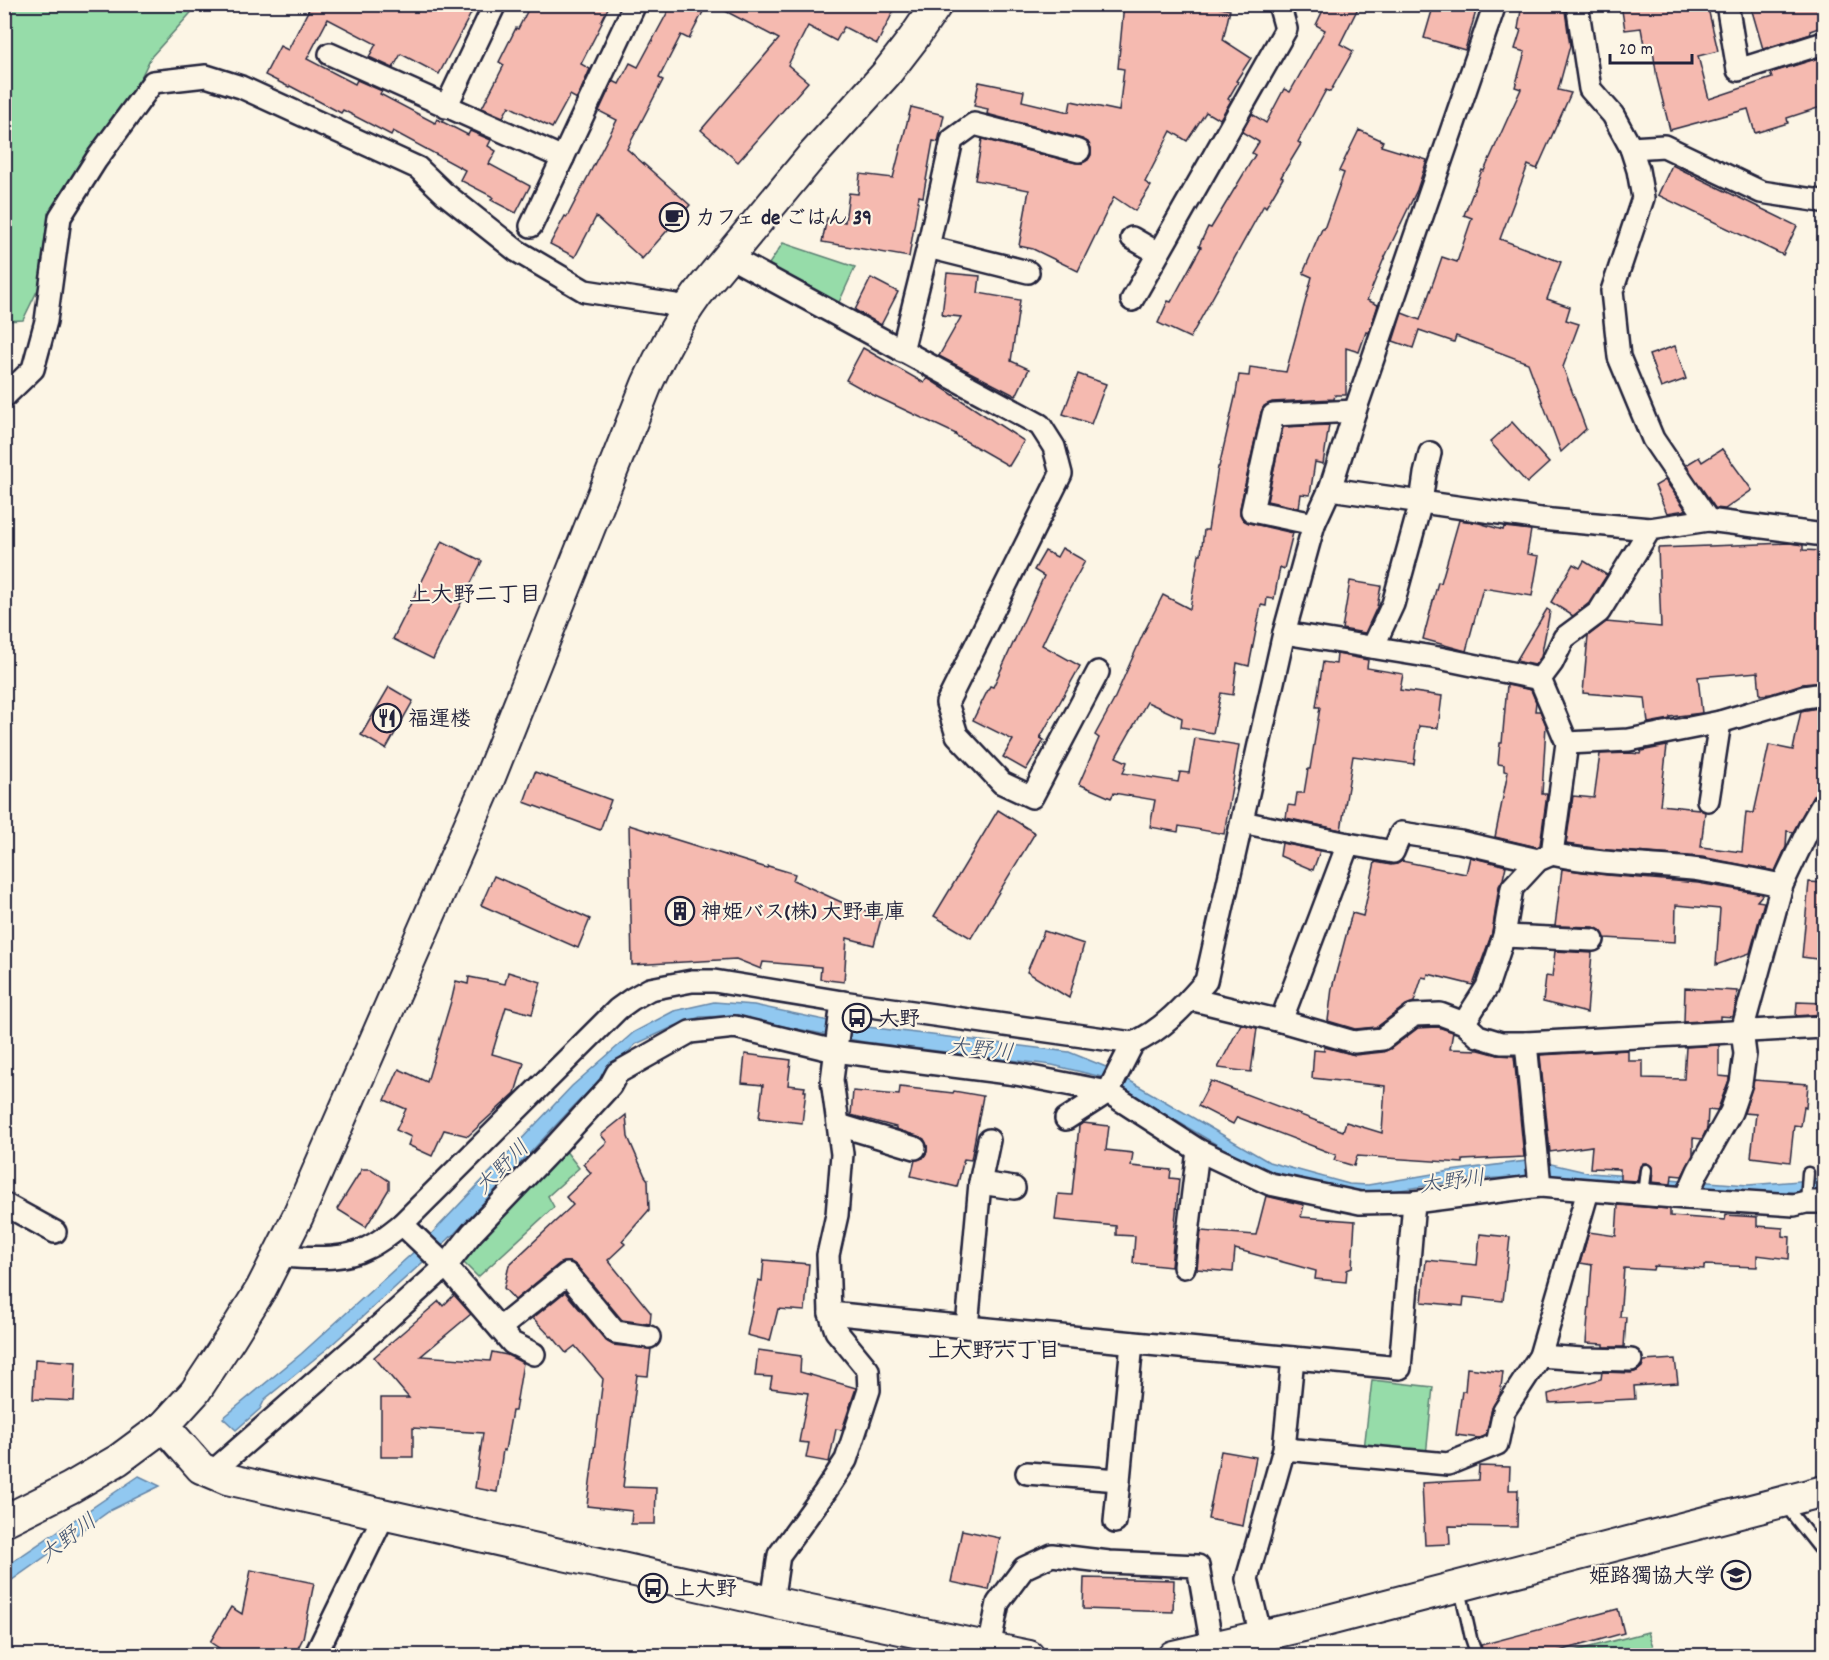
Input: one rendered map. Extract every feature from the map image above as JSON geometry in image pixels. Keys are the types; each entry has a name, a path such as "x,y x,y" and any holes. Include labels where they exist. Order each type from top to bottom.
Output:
{"street":[{"path":"446,107 495,4"},
{"path":"531,226 635,4"},
{"path":"4,1521 70,1488 118,1460 164,1426 189,1400 211,1369 261,1289 330,1143 488,782 647,384 666,345 688,307 728,256 810,158 886,74 937,4"},
{"path":"1132,300 1286,29 1279,4"},
{"path":"278,1256 334,1257 365,1250 384,1239 402,1224 618,1009 650,989 692,981 714,981 1133,1044 1149,1037 1190,999 1206,981 1284,633 1314,524 1330,489 1495,4"},
{"path":"1577,4 1590,89 1613,115 1631,148 1643,198 1612,291 1619,357 1653,439 1708,520"},
{"path":"1727,4 1738,70 1824,43"},
{"path":"330,54 563,158"},
{"path":"4,398 33,369 46,321 60,217 96,160 153,82 206,76 242,87 418,168 444,193 517,251 585,291 688,307"},
{"path":"903,351 952,140 974,124 1079,151"},
{"path":"1631,148 1664,146 1761,192 1821,201"},
{"path":"1132,237 1158,253"},
{"path":"928,247 1028,272"},
{"path":"728,256 1040,425 1054,447 1061,474 947,703 957,735 1002,783 1032,797 1098,672"},
{"path":"1314,524 1252,511 1273,416 1355,411"},
{"path":"1373,648 1393,604 1421,502 1430,453"},
{"path":"1330,489 1541,519 1650,529 1708,520 1824,535"},
{"path":"1540,679 1552,663 1564,638 1599,612 1650,529"},
{"path":"1284,633 1439,658 1540,679"},
{"path":"1464,1023 1487,987 1504,936 1512,888 1545,857 1567,743 1540,679"},
{"path":"1567,743 1629,740 1720,722 1804,697 1824,694"},
{"path":"1708,800 1720,722"},
{"path":"1686,1198 1698,1171 1731,1112 1741,1083 1745,1054 1742,1030 1782,885 1809,826 1824,802"},
{"path":"1242,822 1393,852 1401,833 1545,857 1700,870 1782,885"},
{"path":"1281,1021 1348,844"},
{"path":"1504,936 1593,940"},
{"path":"1190,999 1354,1042 1382,1039 1414,1015 1440,1014 1464,1023 1478,1036 1500,1043 1824,1027"},
{"path":"772,1602 779,1555 846,1460 869,1390 868,1370 836,1331 830,1313 828,1256 838,1205 842,1154 832,1080 842,1002"},
{"path":"211,1473 446,1266 472,1233 610,1086 617,1073 690,1032 735,1027 835,1051 1016,1074 1108,1092 1197,1150 1270,1184 1360,1203 1414,1202 1540,1186 1794,1205 1815,1202"},
{"path":"1526,1043 1540,1186"},
{"path":"1066,1119 1108,1092 1133,1044"},
{"path":"839,1125 915,1148"},
{"path":"967,1328 980,1183 989,1140"},
{"path":"1184,1267 1197,1150"},
{"path":"980,1183 1014,1188"},
{"path":"1284,1449 1448,1464 1497,1444 1504,1411 1540,1356 1588,1191"},
{"path":"830,1313 1400,1368 1414,1202"},
{"path":"4,1204 56,1232"},
{"path":"402,1224 446,1266 512,1343 534,1354"},
{"path":"500,1328 567,1274 615,1332 649,1336"},
{"path":"1115,1522 1132,1343"},
{"path":"1540,1356 1631,1360"},
{"path":"1261,1636 1247,1579 1284,1449 1293,1358"},
{"path":"164,1426 201,1468 227,1479 772,1602 1029,1656"},
{"path":"1027,1473 1119,1480"},
{"path":"1173,1656 1459,1586 1824,1491"},
{"path":"315,1656 384,1515"},
{"path":"990,1648 998,1603 1024,1568 1052,1555 1109,1562 1198,1566 1212,1647"}],"lane":[{"path":"1643,1195 1646,1170"},
{"path":"1808,1173 1815,1202"},
{"path":"1782,1502 1819,1548 1824,1551"},
{"path":"1459,1586 1477,1656"}],"green space":[{"path":"4,5 198,5 151,57 23,320 5,321"},
{"path":"783,243 855,267 836,309 765,270"},
{"path":"565,1150 579,1168 548,1196 554,1207 478,1277 460,1259"},
{"path":"1372,1380 1433,1387 1426,1456 1364,1449"},
{"path":"1648,1632 1656,1655 1559,1655"}],"water":[{"name":"大野川","path":"714,1002 754,1005 843,1024 1069,1052 1106,1067 1269,1162 1349,1184 1368,1185 1534,1160 1590,1173 1748,1185 1824,1179 1824,1191 1742,1194 1532,1176 1463,1180 1394,1191 1347,1195 1263,1172 1102,1077 1052,1065 864,1042 730,1016 700,1017 636,1044 573,1107 454,1234 328,1348 265,1399 260,1409 236,1430 223,1418 301,1354 417,1249 572,1086 634,1032 674,1011"},
{"name":"大野川","path":"139,1476 160,1486 111,1510 5,1585 5,1567"}],"building":[{"path":"300,4 476,4 439,74 401,54 393,68 369,57 376,44 328,19 307,59 355,84 357,80 382,91 380,94 435,123 437,119 468,135 470,131 491,140 488,146 496,151 489,164 530,186 516,213 491,200 493,197 460,180 465,170 393,131 391,135 343,110 341,113 265,75 280,46 288,50 309,9"},
{"path":"531,4 610,4 581,64 590,69 577,99 570,95 552,128 509,106 503,117 482,108 504,65 499,62"},
{"path":"672,4 707,4 689,39 681,35 659,78 663,80 627,149 690,205 642,259 596,217 575,257 550,244 565,216 567,217 617,120 599,111 613,81 619,84 630,63 638,67"},
{"path":"712,4 897,4 877,44 844,27 836,41 808,26 788,65 808,82 738,162 701,130 779,39"},
{"path":"1124,4 1204,4 1230,10 1223,40 1251,58 1236,81 1238,82 1228,99 1231,101 1220,119 1206,112 1187,141 1171,131 1145,182 1151,186 1135,211 1114,197 1078,271 1033,249 1019,246 1029,190 975,180 982,139 1076,163 1088,160 1091,155 1088,142 987,114 988,109 974,106 979,82 1024,91 1022,101 1069,112 1071,101 1119,111 1124,69 1118,68"},
{"path":"1326,4 1360,4 1340,44 1353,51 1330,92 1326,90 1298,142 1301,144 1281,177 1283,178 1266,207 1264,205 1190,338 1158,323 1168,301 1171,302 1201,247 1199,246 1208,227 1211,228 1255,155 1252,153 1259,142 1242,132 1252,114 1266,123 1284,89 1290,92 1325,30 1316,25"},
{"path":"1434,4 1478,4 1465,50 1424,38"},
{"path":"1522,4 1562,4 1570,46 1558,90 1571,93 1537,169 1528,165 1500,239 1561,262 1547,299 1570,307 1566,320 1579,324 1563,367 1586,429 1561,452 1528,363 1456,336 1454,342 1419,330 1413,348 1393,341 1402,313 1420,320 1442,257 1457,262 1472,218 1464,215 1482,170 1484,171 1521,89 1515,87 1525,52 1515,49 1521,30 1518,29"},
{"path":"1621,4 1707,4 1718,51 1698,56 1709,99 1772,78 1770,73 1819,58 1824,76 1824,106 1787,118 1788,123 1755,133 1748,109 1670,130 1657,78 1652,44 1644,45 1641,28 1625,30"},
{"path":"1750,4 1824,4 1824,26 1810,31 1811,34 1763,49"},
{"path":"911,107 944,115 938,142 933,141 923,197 919,196 909,257 822,242 827,218 845,222 849,193 858,194 860,174 893,178"},
{"path":"1359,130 1383,141 1381,146 1427,160 1417,190 1367,300 1378,305 1369,333 1366,332 1359,352 1346,348 1346,395 1335,395 1334,399 1272,402 1264,406 1261,412 1240,514 1243,520 1249,523 1293,533 1284,569 1280,567 1274,599 1267,598 1266,606 1261,605 1249,666 1237,663 1233,695 1221,693 1213,733 1181,727 1182,718 1147,702 1116,757 1127,762 1123,773 1178,782 1180,772 1189,773 1195,738 1239,745 1224,834 1179,826 1178,832 1150,827 1155,800 1114,793 1111,798 1079,784 1099,738 1095,735 1163,595 1190,609 1204,530 1208,530 1218,467 1239,375 1249,376 1250,367 1286,372 1312,277 1303,273 1322,229 1324,229 1344,173 1339,171"},
{"path":"1672,165 1797,226 1783,255 1658,195"},
{"path":"947,273 980,276 978,293 1020,300 1011,361 1029,369 1016,396 939,356 961,317 942,315"},
{"path":"871,278 898,292 881,325 855,310"},
{"path":"1675,346 1686,379 1661,388 1649,355"},
{"path":"863,348 924,383 927,378 1024,441 1009,466 956,434 846,380"},
{"path":"1078,374 1106,384 1091,424 1063,414"},
{"path":"1512,422 1549,463 1527,483 1490,442"},
{"path":"1329,425 1323,464 1315,462 1310,495 1301,494 1299,508 1267,501 1283,427"},
{"path":"1722,449 1752,490 1725,509 1715,508 1686,465 1699,457 1702,462"},
{"path":"1665,480 1686,510 1667,513 1655,486"},
{"path":"1459,520 1503,530 1504,527 1531,530 1527,554 1539,556 1532,596 1483,588 1466,651 1423,639 1438,582 1441,583"},
{"path":"442,541 482,561 433,659 393,639"},
{"path":"1790,543 1803,545 1803,550 1824,551 1824,682 1802,684 1771,694 1760,695 1758,672 1698,677 1702,713 1670,717 1670,719 1648,723 1645,698 1583,693 1588,636 1606,622 1661,627 1658,548"},
{"path":"1062,548 1085,561 1042,645 1080,666 1040,738 1044,740 1026,770 1003,757 1013,740 973,720 990,686 993,687 1044,576 1034,570 1045,551 1057,557"},
{"path":"1584,561 1607,575 1589,603 1573,616 1551,602 1573,564 1580,568"},
{"path":"1350,581 1381,586 1377,607 1365,633 1342,629"},
{"path":"1547,609 1550,611 1541,657 1535,665 1516,661"},
{"path":"1337,654 1368,660 1367,668 1403,674 1400,690 1442,696 1438,728 1419,726 1414,764 1353,756 1341,830 1286,818 1288,805 1295,806 1297,793 1304,793 1308,769 1310,769 1320,707 1316,707 1323,662 1336,664"},
{"path":"1507,685 1531,690 1536,702 1535,711 1540,711 1546,725 1542,794 1547,794 1540,845 1537,847 1495,837 1508,772 1504,771 1504,765 1498,764"},
{"path":"389,687 413,701 386,749 361,735"},
{"path":"1824,707 1824,789 1813,796 1793,832 1787,831 1786,847 1775,871 1702,857 1608,850 1566,844 1573,796 1594,798 1600,754 1640,754 1641,751 1667,746 1660,805 1699,809 1705,812 1701,847 1742,852 1746,812 1754,813 1769,745 1793,750 1801,711"},
{"path":"535,772 611,800 600,830 524,802"},
{"path":"998,810 1035,833 971,938 934,916"},
{"path":"629,825 767,868 768,866 795,874 793,880 852,907 882,915 874,945 847,938 844,982 820,979 821,967 763,962 761,969 736,959 632,965"},
{"path":"1282,843 1320,851 1313,870 1280,856"},
{"path":"1470,857 1506,866 1499,886 1492,933 1473,985 1428,974 1427,978 1422,977 1414,1002 1406,1005 1377,1027 1355,1029 1328,1021 1332,988 1352,913 1363,916 1375,862 1391,865 1402,861 1466,874"},
{"path":"1562,869 1698,883 1763,894 1757,901 1764,902 1750,953 1716,965 1720,909 1676,905 1675,942 1605,938 1600,930 1594,927 1555,926"},
{"path":"494,876 590,919 578,948 481,905"},
{"path":"1809,882 1824,883 1824,960 1802,957"},
{"path":"1044,931 1084,944 1069,998 1027,972"},
{"path":"1555,951 1592,953 1587,1013 1543,1002 1546,976 1552,977"},
{"path":"508,972 541,982 532,1014 506,1007 492,1054 524,1063 515,1093 468,1136 444,1130 432,1156 408,1145 411,1137 396,1130 406,1109 385,1100 399,1069 427,1082 456,981 468,984 469,977 505,984"},
{"path":"1685,988 1737,991 1733,1017 1720,1016 1720,1020 1684,1022"},
{"path":"1797,1002 1824,1003 1824,1014 1796,1016"},
{"path":"1241,1024 1257,1028 1251,1072 1218,1068"},
{"path":"1438,1027 1453,1032 1450,1049 1479,1050 1514,1056 1524,1157 1463,1160 1463,1163 1357,1156 1354,1166 1334,1160 1336,1155 1237,1117 1233,1124 1198,1106 1211,1081 1343,1131 1346,1122 1382,1133 1385,1086 1312,1078 1314,1050 1324,1051 1324,1047 1355,1055 1383,1052 1418,1028"},
{"path":"1719,1045 1719,1076 1729,1077 1729,1080 1717,1111 1708,1110 1707,1128 1702,1139 1693,1138 1693,1155 1682,1176 1672,1175 1671,1184 1652,1182 1653,1168 1647,1163 1640,1166 1637,1181 1620,1180 1620,1169 1590,1168 1592,1146 1550,1152 1540,1055 1628,1050 1628,1061 1643,1061 1643,1078 1684,1079 1686,1047"},
{"path":"745,1054 791,1060 788,1085 805,1087 804,1091 806,1091 802,1123 759,1118 763,1085 742,1083"},
{"path":"1754,1080 1808,1084 1806,1108 1804,1107 1801,1126 1794,1125 1790,1162 1751,1157 1756,1114 1744,1113"},
{"path":"900,1087 953,1093 954,1091 983,1096 971,1160 964,1159 957,1187 911,1176 915,1160 923,1158 927,1152 924,1139 896,1129 896,1127 851,1115 853,1091 899,1095"},
{"path":"626,1115 628,1137 648,1180 649,1210 622,1241 625,1244 608,1260 651,1313 650,1324 622,1320 577,1266 571,1262 559,1264 515,1300 504,1288 509,1265 573,1205 566,1197 591,1173 583,1164 607,1142 601,1135"},
{"path":"1083,1123 1109,1126 1106,1150 1133,1153 1131,1166 1171,1170 1170,1178 1179,1179 1171,1267 1133,1263 1135,1236 1116,1235 1116,1226 1055,1220 1058,1194 1072,1195 1079,1126"},
{"path":"362,1169 371,1169 389,1181 389,1189 366,1227 337,1209"},
{"path":"1266,1196 1304,1205 1301,1217 1355,1221 1352,1268 1347,1270 1346,1282 1315,1279 1316,1271 1235,1249 1233,1272 1197,1269 1201,1231 1256,1235"},
{"path":"1618,1205 1670,1209 1670,1216 1725,1220 1726,1215 1757,1217 1757,1226 1783,1228 1783,1236 1790,1237 1789,1259 1757,1255 1757,1267 1704,1265 1704,1269 1654,1266 1653,1270 1624,1268 1620,1317 1626,1317 1624,1347 1604,1347 1604,1344 1586,1343 1592,1265 1580,1263 1589,1232 1616,1236"},
{"path":"1480,1234 1510,1237 1503,1301 1464,1297 1463,1306 1422,1302 1426,1260 1477,1265"},
{"path":"764,1260 809,1264 805,1311 778,1309 770,1341 747,1335 758,1280 762,1281"},
{"path":"565,1292 606,1341 613,1345 651,1349 648,1376 637,1375 623,1487 656,1488 655,1524 631,1524 632,1511 587,1506 603,1379 575,1346 566,1353 533,1318"},
{"path":"454,1295 471,1314 421,1356 490,1361 492,1352 507,1355 523,1363 515,1411 512,1411 505,1451 503,1450 497,1492 475,1488 483,1433 413,1428 413,1457 381,1457 381,1398 409,1398 374,1357 439,1301 443,1306"},
{"path":"758,1350 801,1356 800,1372 856,1388 842,1430 836,1429 829,1462 806,1458 809,1443 799,1442 808,1393 770,1388 772,1377 755,1376"},
{"path":"35,1359 76,1362 74,1401 33,1399"},
{"path":"1675,1359 1678,1383 1634,1386 1635,1399 1549,1403 1548,1394 1601,1379 1602,1372 1631,1373 1642,1367 1644,1361"},
{"path":"1467,1368 1503,1372 1500,1394 1492,1408 1486,1435 1479,1438 1456,1435"},
{"path":"1221,1451 1256,1457 1243,1526 1208,1519"},
{"path":"1479,1466 1510,1467 1509,1490 1518,1490 1517,1527 1449,1526 1450,1544 1425,1545 1422,1483 1478,1480"},
{"path":"962,1530 1000,1538 989,1590 951,1582"},
{"path":"251,1570 314,1583 303,1638 294,1656 231,1656 210,1642 231,1607 242,1614"},
{"path":"1084,1578 1174,1580 1173,1612 1083,1609"},
{"path":"1618,1609 1624,1633 1542,1656 1484,1656 1481,1645"}],"place":[{"name":"カフェ de ごはん 39","path":"674,217"},
{"name":"福運楼","path":"387,718"},
{"name":"神姫バス(株) 大野車庫","path":"680,911"},
{"name":"大野","path":"857,1018"},
{"name":"姫路獨協大学","path":"1736,1575"},
{"name":"上大野","path":"653,1588"}],"district":[{"name":"上大野二丁目","path":"475,593"},
{"name":"上大野六丁目","path":"994,1349"}]}
